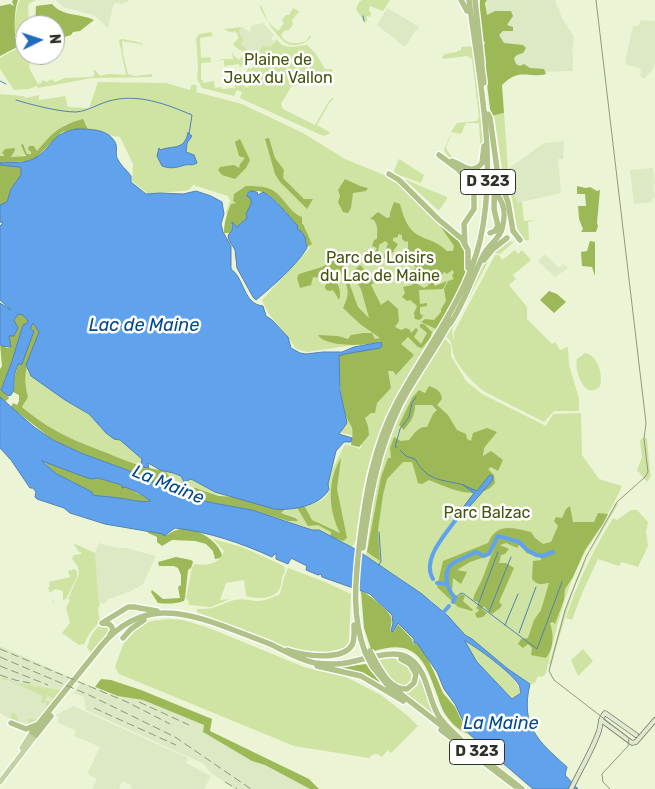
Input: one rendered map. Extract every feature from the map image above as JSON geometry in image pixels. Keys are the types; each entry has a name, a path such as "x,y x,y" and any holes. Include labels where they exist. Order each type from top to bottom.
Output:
{"highway":[{"path":"469,0 477,16 482,72"},
{"name":"D 323","path":"442,333 471,269 484,219 487,195 488,166 469,0"},
{"name":"D 323","path":"469,0 488,114 491,173 488,219 474,270 442,333 400,405 380,447 362,543 356,622 367,652 388,687 403,701 509,780"},
{"path":"452,161 471,170 478,168 482,163 484,152 482,102"},
{"path":"488,114 498,176 508,202 512,227 520,240"},
{"path":"490,233 495,231 498,226 494,209 494,150"},
{"path":"439,155 459,170 474,189 474,209 464,224 465,245"},
{"path":"389,174 404,185 438,219 462,239 465,245 469,256 468,268 448,318"},
{"path":"464,300 484,254 502,230 504,205 496,193"},
{"path":"442,333 464,300 484,260 493,249 507,238"},
{"path":"100,653 112,630 108,623 102,623 106,616 134,607 183,613 199,617 297,653 314,655 337,654 350,647 353,641 357,599"},
{"name":"D 323","path":"357,599 360,626 367,652"},
{"path":"108,638 133,621 148,615 164,612"},
{"path":"34,733 40,723 91,662 118,634 144,620 165,615 194,618 302,662 350,673 368,680 403,701"},
{"path":"123,638 132,628 144,620"},
{"path":"269,644 293,656 328,664 344,664 395,654 408,657 422,674 439,716 461,740"},
{"path":"317,666 343,666 384,658 399,658 412,666 416,674 416,680 407,689 397,688 374,665"},
{"path":"34,733 91,662"},
{"name":"D 323","path":"374,665 386,681 402,696 461,740 518,789"},
{"path":"11,723 30,729 40,723"},
{"path":"509,780 513,789"},
{"path":"509,780 524,789"}],"main road":[{"path":"599,732 601,718 605,713 638,737"},
{"path":"571,789 599,732 611,717"},
{"path":"601,720 628,742 634,743 655,720"},
{"path":"0,782 34,733"},
{"path":"0,778 25,747"}],"shaded area":[{"path":"56,0 130,0 122,4 115,3 108,28 94,15 63,7"},
{"path":"487,0 555,0 562,18 574,37 572,52 573,71 542,72 513,68 485,14"},
{"path":"387,8 418,26 419,29 416,30 405,47 377,25"},
{"path":"641,20 655,21 655,62 653,69 644,79 640,76 641,71 639,68 627,65 625,62 633,26 638,26"},
{"path":"263,23 274,35 271,39 274,41 270,47 251,53 242,46 239,31 242,27 251,33 250,28 253,25"},
{"path":"564,141 563,159 558,159 561,193 517,203 508,169 544,143"},
{"path":"653,168 655,198 652,198 652,202 634,204 630,170"},
{"path":"545,254 559,268 563,264 568,268 555,277 538,261"},
{"path":"99,543 156,556 143,584 131,591 109,599 104,604 99,603 95,553"},
{"path":"0,646 72,678 36,723 25,728 0,713 0,677 3,677 0,676"},
{"path":"81,682 108,693 143,700 204,725 203,732 252,761 265,765 310,789 235,789 212,774 204,764 86,710 84,697 73,693"},
{"path":"73,706 188,758 186,763 211,776 204,789 132,789 131,785 122,781 119,789 92,789 97,779 87,774 100,747 74,736 76,731 57,722 59,718 56,715"}],"green space":[{"path":"13,0 18,0 15,15 15,48 0,56 0,6 10,4 14,6"},
{"path":"20,0 36,0 28,6 28,15 16,15"},
{"path":"362,0 390,0 383,11 370,6 370,17 367,16 365,23 356,9"},
{"path":"480,0 487,0 485,3 487,15 495,11 511,11 513,16 507,25 513,27 513,31 503,31 499,35 504,43 523,45 526,48 523,53 514,58 516,64 544,69 546,74 514,76 502,85 504,113 491,116 482,45 485,44 484,41 482,42 479,15"},
{"path":"52,4 66,13 94,20 80,31 73,32 71,35 65,37 65,15 36,15 36,6"},
{"path":"261,5 268,22 260,7"},
{"path":"293,8 300,12 292,20 293,25 281,35 285,41 295,43 306,41 310,35 311,37 306,42 300,44 286,43 268,22 279,30 284,23 282,20 286,15 289,15"},
{"name":"Plaine de Jeux du Vallon","path":"242,27 239,31 244,40 241,44 251,53 259,52 263,46 270,47 277,39 286,46 307,45 316,54 325,69 333,71 291,87 281,104 283,109 315,125 329,101 332,98 334,99 330,102 317,125 331,133 324,136 321,135 242,99 240,98 242,92 237,90 234,96 202,88 197,79 196,39 199,34 211,32 213,36 200,38 201,58 210,57 211,62 201,63 201,80 203,80 203,83 214,81 215,88 221,87 222,89 235,88 234,81 240,80 240,83 247,88 254,77 249,72 246,73 248,68 251,69 256,64 247,57 240,68 239,64 224,66 224,60 216,61 223,59 233,59 232,51 239,60 245,53 233,44 239,38 238,34 224,29"},
{"path":"119,40 142,43 141,47 141,44 122,41 128,74 135,76 152,74 152,77 92,78 38,88 37,86 29,89 14,90 0,69 0,58 15,50 15,65 30,65 29,68 38,84 42,80 47,82 51,79 55,82 65,78 92,77 95,74 93,71 95,70 100,76 109,74 126,75"},
{"path":"473,46 483,126 483,154 481,158 479,123 466,123 461,134 451,132 457,123 477,121 479,117 472,59 467,56 443,59 442,57 445,54 461,50 461,47"},
{"name":"Parc de Loisirs du Lac de Maine","path":"98,82 166,83 190,90 191,86 195,84 197,87 196,92 242,104 303,133 345,159 394,179 408,191 445,231 465,263 451,307 400,392 378,436 365,480 356,540 352,547 319,530 312,530 288,521 298,521 296,517 281,513 310,505 323,499 328,493 330,486 328,484 332,470 345,444 360,449 362,444 359,447 351,445 353,436 340,432 347,423 345,415 382,346 381,341 307,352 296,349 273,319 262,300 310,248 291,213 268,191 244,191 228,214 226,213 230,201 228,196 193,185 189,190 147,193 132,181 133,164 120,137 88,129 86,123 66,124 45,142 37,152 17,157 0,156 0,94 23,96 26,98 39,95 39,100 65,96 68,107 89,108"},
{"path":"504,113 508,169 517,203 522,202 524,221 537,220 528,222 529,240 524,240 517,228 512,198 503,174 494,115"},
{"path":"83,119 88,129 62,132 35,159 0,163 0,156 5,156 2,153 5,149 15,148 11,157 26,156 21,145 23,144 27,154 31,154 28,149 29,146 34,146 37,151 57,130"},
{"path":"450,135 446,147 456,160 461,164 472,165 480,160 477,167 464,167 447,155 444,150"},
{"path":"269,138 275,158 284,170 283,178 304,199 313,199 307,209 280,182 275,174 265,139"},
{"path":"240,139 250,160 246,168 235,179 222,175 218,170 220,167 234,165 239,168 245,158 239,156 235,142"},
{"path":"399,159 424,175 421,183 393,173"},
{"path":"0,165 19,167 21,168 21,175 11,189 7,202 0,205"},
{"path":"345,179 368,188 366,191 353,193 351,208 348,213 343,212 338,202 340,196 338,190"},
{"path":"404,179 447,197 447,199 438,210"},
{"path":"246,186 258,186 275,191 293,212 302,217 302,224 312,244 307,247 303,234 275,200 261,192 254,191 246,194 251,198 251,204 246,214 248,218 237,227 231,224 232,231 224,233 225,222 231,204 236,203 233,201 234,194"},
{"path":"577,186 600,190 596,232 581,232 583,229 579,219 578,206 586,206 585,194 577,194"},
{"path":"394,202 400,204 408,225 418,235 436,243 447,251 453,251 454,246 436,220 456,236 465,247 467,268 464,279 454,301 436,329 421,322 425,319 434,320 441,312 446,301 444,289 448,281 454,279 452,276 454,272 452,270 447,274 444,272 438,276 426,275 424,272 424,277 416,283 424,288 429,285 425,281 426,276 429,276 435,286 447,281 443,289 419,290 420,304 427,303 427,306 420,307 420,314 423,315 422,318 419,320 415,319 414,313 417,306 410,300 407,301 402,297 405,293 403,287 412,285 413,279 405,275 406,273 417,268 414,266 417,261 408,252 408,241 406,242 402,239 402,235 398,234 398,237 393,238 393,241 398,244 391,255 383,259 388,243 385,241 379,245 378,253 375,252 377,248 372,246 374,240 377,239 377,229 375,222 371,218 378,212 387,218 390,217"},
{"path":"505,240 514,242 500,254 494,253 489,260 452,330 454,342 454,332 495,255 499,255 502,260 515,250 518,254 522,250 531,260 513,275 516,279 509,285 527,307 527,319 552,344 555,342 560,350 568,347 569,365 579,398 579,411 554,411 544,422 485,392 459,365 454,356 451,343 445,336 486,259"},
{"path":"590,241 595,242 595,276 592,267 582,266 581,252 587,251"},
{"path":"338,257 343,261 344,269 358,307 369,318 361,289 351,273 360,265 376,281 371,285 381,305 388,300 398,309 399,321 395,327 401,330 406,328 411,333 416,328 418,330 414,337 421,344 427,333 420,327 420,324 424,324 432,332 422,348 418,347 408,337 401,344 414,355 396,375 393,371 388,371 391,388 377,403 375,413 371,413 365,418 369,435 359,447 351,445 353,432 343,403 339,357 340,355 382,345 380,341 357,345 338,344 322,339 318,335 338,336 348,339 351,335 372,333 375,339 380,338 360,324 343,308 348,290 340,271 335,278 340,291 339,300 333,290 326,290 325,287 329,275 323,278 313,277 311,285 300,288 297,278 299,274 322,267"},
{"path":"549,291 557,294 566,302 554,313 540,300"},
{"path":"18,313 23,315 28,321 23,325 1,389 9,398 5,402 0,397 0,369 2,366 0,344 7,348 11,347 9,336 15,335 18,328 14,320"},
{"path":"33,323 39,332 26,371 28,397 22,407 32,415 52,428 84,444 136,464 165,471 173,481 186,487 196,488 219,496 236,497 272,508 286,509 281,513 296,518 298,521 288,521 252,510 186,496 53,440 11,407 13,403 17,405 19,401 19,395 13,392 14,379 19,362 20,364 34,331 30,329"},
{"name":"Parc Balzac","path":"444,338 451,345 451,356 466,381 482,394 546,426 553,414 581,413 582,455 599,479 622,486 576,570 561,613 546,673 542,677 538,676 535,683 530,684 508,669 465,635 432,601 366,557 376,492 388,444 405,405"},
{"path":"585,353 593,357 600,371 600,386 595,390 585,388 577,371 577,359"},
{"path":"26,365 28,372 37,380 89,414 106,433 120,440 143,459 142,466 94,449 64,435 35,418 22,407 26,398"},
{"path":"429,386 440,392 442,399 437,405 448,415 457,430 466,434 467,439 471,441 473,433 487,428 497,432 484,448 483,456 491,451 503,460 498,471 491,467 488,469 494,475 495,483 488,489 472,493 454,490 429,480 422,484 418,483 412,462 403,462 387,479 383,495 378,530 380,561 367,552 381,477 388,458 391,458 390,448 394,437 401,441 409,440 419,429 427,427 437,410 432,405 415,405 412,418 404,430 399,425 412,398 419,390 425,393"},
{"path":"642,438 647,438 651,474 647,482 637,470 642,457 640,441"},
{"path":"341,458 337,489 347,538 343,541 330,537 331,532 318,525 308,526 296,506 305,507 312,520 340,533 331,505 331,486 336,467"},
{"path":"42,460 91,479 98,478 122,485 152,501 93,495 92,492 57,474"},
{"path":"165,471 181,476 184,482 191,479 215,492 231,497 178,484"},
{"path":"616,503 618,504 591,551 574,588 551,665 549,664 576,579"},
{"path":"570,506 573,522 594,522 598,513 608,514 585,550 573,577 565,589 564,600 555,624 553,622 550,623 552,632 551,650 546,658 531,655 532,648 528,644 523,648 518,644 521,639 528,638 534,620 541,610 549,583 538,584 532,579 533,561 541,560 541,557 526,553 527,548 521,542 517,548 506,543 500,545 509,549 505,554 501,555 499,563 506,563 514,568 499,602 502,605 492,614 484,606 482,609 487,613 483,617 477,618 475,614 479,610 476,608 480,603 473,600 495,547 488,556 470,562 457,570 467,572 461,584 453,578 452,592 458,597 461,594 465,596 463,601 472,611 458,607 437,587 443,561 488,543 492,536 501,529 511,528 531,532 543,544 551,542 558,526 554,521 556,517 562,518 566,509"},
{"path":"631,510 637,510 648,522 646,532 648,546 638,567 622,562 619,566 598,559 572,620 566,618 580,579 613,518 617,520"},
{"path":"148,528 165,533 166,535 183,529 197,531 210,539 220,549 222,555 220,558 215,559 213,551 206,544 195,541 172,540 162,546 157,542 157,537 148,533"},
{"path":"213,539 242,547 284,566 285,572 277,592 265,598 246,596 244,580 226,583 220,600 230,599 211,607 189,605 186,599 192,567 195,564 204,565 216,561 224,551"},
{"path":"73,543 95,553 100,604 98,610 100,621 89,634 84,644 79,645 62,633 70,623 66,608 79,574 78,567 72,559 74,555 81,554 81,552"},
{"path":"176,557 193,562 188,570 184,601 171,604 158,603 151,592 152,590 163,599 180,598 178,587 181,585 181,575 178,568 174,566 159,566 158,562"},
{"path":"288,568 351,594 349,642 344,648 327,652 302,651 286,647 197,612 197,609 213,608 235,600 261,601 278,595 280,594"},
{"path":"75,569 77,577 66,599 63,600 63,591 55,589 50,593 48,587 50,587 49,582 70,577 68,571"},
{"path":"361,591 377,601 390,615 392,621 390,631 394,632 398,624 413,640 414,644 417,643 423,649 443,693 455,707 468,734 455,726 445,714 427,669 415,654 407,649 398,647 372,652 364,628"},
{"path":"169,619 183,620 209,628 304,667 346,677 381,695 418,726 391,753 388,750 382,757 376,754 369,758 294,746 119,674 115,667 123,645 132,631 137,626 145,623"},
{"path":"105,624 111,628 110,632 92,654 87,648 91,637 95,630"},
{"path":"464,640 480,649 506,670 521,693 512,699 477,662"},
{"path":"583,649 593,661 578,676 571,660"},
{"path":"391,658 405,661 414,671 413,682 407,685 397,683 387,675 376,660"},
{"path":"366,664 385,688 335,668"},
{"path":"419,673 441,723 399,690 407,689 416,684"},
{"path":"0,676 17,683 65,691 33,725 22,727 11,720 12,712 16,715 20,724 28,724 29,718 35,720 39,718 47,705 46,701 50,702 52,698 47,695 44,703 41,702 43,696 8,680 4,680"},
{"path":"101,679 111,680 141,690 212,719 210,731 309,779 319,789 310,789 265,765 252,761 203,732 204,725 143,700 118,696 95,687"}],"water":[{"name":"Lac de Maine","path":"77,129 87,129 108,134 116,144 117,158 131,176 131,182 146,194 183,194 196,191 222,202 224,214 221,224 231,246 231,269 236,273 252,301 263,306 266,316 288,337 291,348 306,354 342,352 354,347 381,342 382,346 380,348 339,356 340,390 347,423 339,434 352,438 351,442 344,442 336,451 328,484 329,489 319,500 297,508 274,509 215,492 191,479 184,482 181,476 160,470 148,463 149,468 143,467 141,464 142,459 120,440 114,439 106,433 89,414 31,376 26,365 39,332 33,323 30,329 34,331 22,364 19,363 16,371 12,393 8,396 1,390 23,325 28,321 23,315 18,314 14,320 18,328 14,336 9,336 11,347 0,344 0,303 11,310 0,300 0,226 3,223 0,222 0,205 7,202 11,189 21,175 21,168 0,165 0,163 31,160 41,154 57,137"},
{"path":"188,133 192,136 187,143 186,152 194,155 197,163 173,168 162,166 157,156 159,148 160,150 181,145 184,143"},
{"path":"251,191 257,192 258,195 263,192 277,203 298,226 297,229 305,237 307,248 291,269 256,300 237,268 235,250 228,235 232,231 232,222 237,227 247,218 246,214 251,204 251,199 247,194"},
{"name":"La Maine","path":"0,397 34,427 53,440 81,453 127,470 186,496 252,510 312,530 319,530 357,550 422,594 448,616 465,635 530,684 527,711 534,732 567,767 565,775 578,789 533,789 469,734 455,704 444,689 437,672 417,643 414,643 414,639 398,623 393,632 391,631 392,615 370,594 322,577 321,574 318,575 306,570 307,566 291,558 288,564 276,559 276,553 272,557 212,535 175,528 164,536 163,534 105,524 70,513 64,508 37,499 35,497 36,492 33,488 30,488 11,460 0,448","holes":["42,461 91,479 98,478 122,485 122,488 125,487 137,492 151,501 93,495 92,492 57,474","465,641 502,667 519,685 521,693 512,699 477,662"]},
{"path":"491,475 493,477 492,481 455,523 455,518 474,493 463,485 477,491"}],"waterway":[{"path":"363,16 364,21"},
{"path":"0,81 6,84"},
{"path":"16,100 69,112 85,110 120,99 131,98 152,101 192,115 189,134"},
{"path":"397,447 395,447 400,429 409,417 412,403 416,397"},
{"path":"400,450 406,456 415,459 430,476 464,485"},
{"path":"179,495 184,482"},
{"path":"433,579 430,571 432,555 441,539 457,518"},
{"path":"379,532 381,561 379,565"},
{"path":"453,602 455,598 447,580 448,570 451,565 476,552 484,556 489,554 498,536 519,542 536,555 542,556 553,552"},
{"path":"478,605 498,552"},
{"path":"489,612 511,557"},
{"path":"455,598 461,593 464,594 537,649 562,582"},
{"path":"437,583 447,584"},
{"path":"519,633 536,587"},
{"path":"505,625 518,594"},
{"path":"442,614 449,606"}],"tram line":[{"path":"596,0 646,423 644,439 648,472 645,477 617,502 586,557 565,610 549,671 554,680 629,738 628,746 602,774 603,782 610,789"}],"railway":[{"path":"0,649 127,702 170,724"},
{"path":"0,657 89,695 175,737 251,789"},
{"path":"0,666 48,685"},
{"path":"0,675 30,683"},
{"path":"139,702 189,725"},
{"path":"94,708 176,745"},
{"path":"225,782 237,789"}]}
